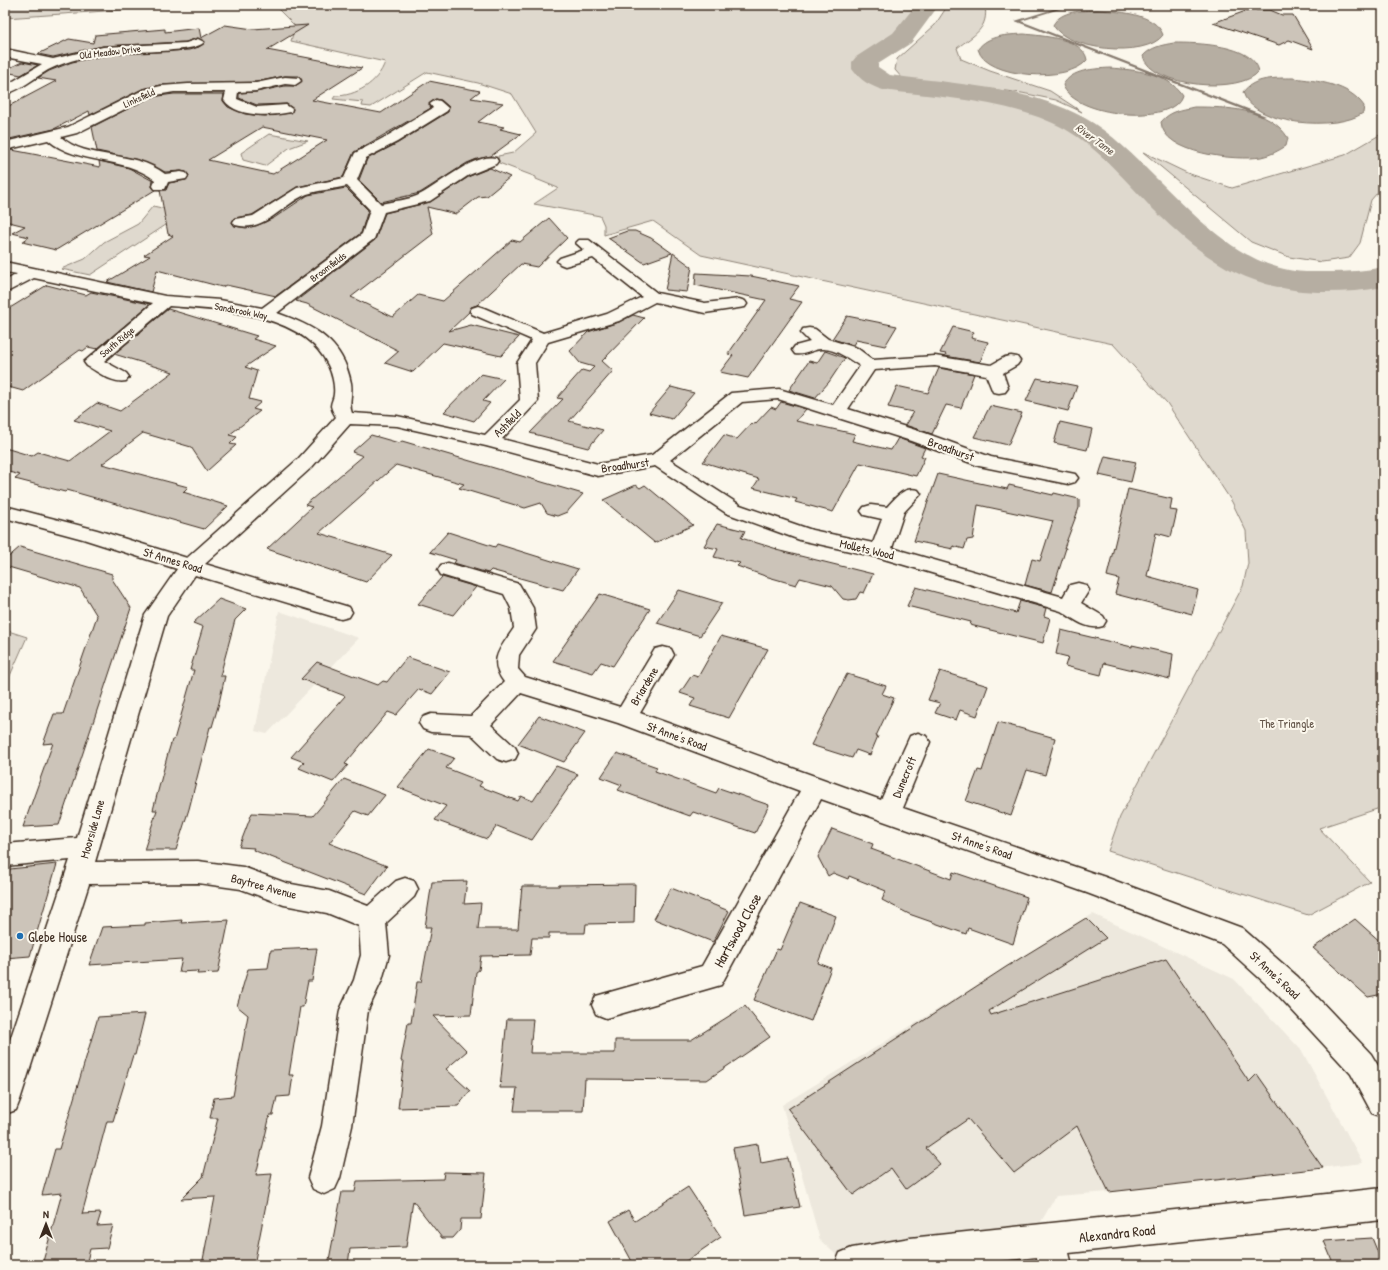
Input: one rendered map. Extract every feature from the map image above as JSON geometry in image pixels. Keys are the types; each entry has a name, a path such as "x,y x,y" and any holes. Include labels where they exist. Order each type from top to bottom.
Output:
{"street":[{"name":"Old Meadow Drive","path":"5,90 53,63 82,54 116,50 188,46 198,42"},
{"path":"5,53 53,63"},
{"name":"Linksfield","path":"5,146 52,136 88,124 147,92 158,89 186,86 233,88 257,86 287,78"},
{"path":"233,88 230,100 246,110 270,115 286,109"},
{"path":"350,180 360,156 392,139 442,108 436,104"},
{"path":"52,136 65,147 78,152 138,163 155,173 161,183 181,176"},
{"path":"350,180 378,209 425,198 464,172 491,161"},
{"path":"240,222 257,220 302,191 350,180"},
{"name":"Broomfields","path":"265,314 368,236 378,209"},
{"path":"564,261 590,248 652,298 668,299 703,313 739,304"},
{"name":"Sandbrook Way","path":"5,267 165,301 220,305 265,314 295,325 319,339 330,353 337,366 342,383 343,395 340,405 345,418"},
{"path":"5,288 31,273"},
{"path":"478,311 542,338 601,323 634,310 652,298"},
{"name":"South Ridge","path":"120,377 93,362 165,301"},
{"path":"809,333 822,343 851,352 868,365 935,361 994,371 1011,361"},
{"name":"Ashfield","path":"489,441 529,401 526,363 542,338"},
{"path":"801,350 822,343"},
{"path":"837,412 868,365"},
{"path":"994,371 999,388"},
{"name":"Broadhurst","path":"345,418 397,421 489,441 598,470 658,460 736,396 779,394 918,437 986,462 1068,478"},
{"path":"191,565 305,463 345,418"},
{"name":"Mollets Wood","path":"658,460 733,509 807,535 1074,598 1095,621"},
{"path":"880,551 895,510 911,494"},
{"path":"871,511 893,514"},
{"name":"St Annes Road","path":"5,512 58,524 191,565 284,596 340,612"},
{"name":"Moorside Lane","path":"5,1100 83,860 156,615 191,565"},
{"path":"448,570 512,589 522,608 525,629 508,654 507,670 518,683 477,725"},
{"name":"Briardene","path":"626,716 663,655"},
{"name":"St Anne's Road","path":"518,683 626,716 815,787 1096,885 1232,936 1288,986 1361,1064 1383,1103"},
{"path":"431,723 477,725 506,753"},
{"name":"Dunecroft","path":"889,812 918,742"},
{"name":"Hartswood Close","path":"606,1005 712,976 815,787"},
{"name":"Baytree Avenue","path":"5,855 83,860 243,878 284,894 330,902 372,919"},
{"path":"324,1178 337,1126 354,1010 368,980 375,955 372,919 405,889"},
{"name":"Alexandra Road","path":"852,1265 910,1254 1052,1252 1383,1204"}],"shaded area":[{"path":"1078,11 1114,11 1144,18 1159,28 1163,35 1154,42 1140,47 1124,49 1106,48 1073,40 1061,34 1053,25 1061,16 1066,14"},
{"path":"1024,34 1051,37 1070,43 1078,47 1084,53 1087,60 1078,67 1064,72 1047,75 1029,74 1011,72 996,67 984,59 978,49 982,44 992,38 1005,35"},
{"path":"1174,43 1209,45 1235,50 1246,55 1255,62 1259,71 1249,79 1235,83 1217,85 1178,81 1162,75 1149,67 1143,56 1153,48"},
{"path":"1110,68 1140,71 1159,77 1176,87 1182,95 1175,105 1161,111 1143,114 1123,114 1102,110 1084,104 1070,96 1063,85 1072,76 1078,73"},
{"path":"1293,78 1322,82 1342,88 1358,99 1364,106 1363,113 1351,119 1335,122 1297,122 1278,118 1262,112 1250,103 1243,92 1253,83 1266,79"},
{"path":"1194,107 1233,109 1259,115 1270,120 1280,128 1288,138 1286,146 1268,155 1250,158 1219,156 1202,153 1187,148 1174,142 1165,133 1161,122 1172,113"},
{"path":"279,611 359,638 267,734 255,731"},
{"path":"1093,914 1234,979 1302,1051 1363,1163 1109,1192 1056,1196 1018,1261 1019,1265 847,1265 820,1240 782,1105"}],"green space":[{"path":"5,5 191,5 5,18"},
{"name":"The Triangle","path":"266,5 928,5 902,38 865,62 865,69 872,76 883,82 1013,100 1051,112 1064,118 1097,138 1185,222 1226,255 1249,268 1274,277 1305,281 1353,281 1383,277 1383,807 1319,828 1370,882 1308,915 1108,851 1120,817 1243,586 1248,563 1246,531 1232,502 1167,403 1113,344 701,255 653,221 604,235 604,225 600,216 534,204 558,188 536,179 536,177 499,163 498,156 513,153 536,133 512,94 478,83 427,72 371,107 362,106 363,102 333,99 335,96 351,94 365,87 377,76 385,62 291,41 295,26 276,7"},
{"path":"948,5 985,5 985,20 979,31 957,48 961,59 990,71 1050,91 1082,112 1056,100 1022,93 902,78 895,70 897,59 935,25"},
{"path":"1383,133 1383,186 1371,200 1360,243 1349,258 1322,262 1289,257 1251,242 1143,152 1187,173 1232,188 1345,155"},
{"path":"269,134 308,141 289,148 265,166 243,160 241,153"},
{"path":"153,206 184,213 90,275 61,269 85,259 104,242 138,224"},
{"path":"5,630 27,637 5,687"}],"building":[{"path":"1254,8 1256,10 1270,10 1282,15 1293,15 1313,49 1289,40 1279,45 1213,23"},
{"path":"225,25 253,29 308,25 267,50 362,68 312,100 381,113 429,81 480,91 471,98 503,103 478,122 504,127 500,129 521,134 491,156 467,163 420,193 381,202 359,180 367,159 398,143 448,112 449,107 441,100 435,99 429,104 431,108 354,152 343,177 297,187 252,215 234,218 232,223 235,226 246,228 256,226 274,218 308,195 346,188 368,210 361,233 276,296 226,285 222,287 157,270 151,292 107,282 150,256 144,255 173,236 168,234 160,190 166,190 169,183 186,180 189,175 186,172 181,171 165,172 139,160 97,151 92,127 151,97 174,94 224,94 223,101 228,107 245,114 265,116 291,113 293,109 287,104 257,105 239,98 239,93 256,92 285,86 295,86 302,80 299,76 285,76 256,82 161,85 142,89 90,115 89,111 54,129 5,140 5,108 56,81 38,78 49,71 72,62 113,54 189,50 199,47 205,42 198,38 186,42 103,46 53,57 38,54 69,39 93,43 95,35 165,29 165,32 199,28 201,38","holes":["262,127 327,140 273,174 208,160"]},
{"path":"22,62 38,65 21,75 5,72 5,70"},
{"path":"12,150 100,167 99,161 129,168 153,181 152,187 155,190 56,250 22,242 29,237 12,233 25,226 5,221 5,151"},
{"path":"490,168 510,177 487,196 478,197 456,214 427,207 433,234 351,297 393,317 418,295 443,301 512,240 520,242 549,218 567,238 537,267 521,264 477,305 471,307 469,312 449,331 471,325 519,337 501,356 443,343 413,372 385,363 399,351 307,304 296,301 375,240 385,213 430,202 470,176"},
{"path":"627,231 635,231 651,238 672,253 644,263 608,238"},
{"path":"673,253 692,267 687,292 665,290"},
{"path":"696,273 751,276 799,286 789,299 802,302 748,378 720,372 733,355 728,354 766,300 695,285"},
{"path":"47,285 86,295 91,292 150,304 97,349 88,347 83,351 80,350 23,391 5,386 5,311"},
{"path":"168,309 257,336 253,339 276,346 245,367 257,371 249,399 261,402 253,409 260,411 229,435 237,437 230,444 236,445 207,471 191,447 143,433 102,464 188,487 183,492 228,506 204,529 67,490 65,492 15,479 20,475 5,471 5,448 32,456 38,452 70,461 110,431 74,420 97,403 120,411 173,372 114,354"},
{"path":"633,315 644,318 602,361 613,371 569,421 603,430 588,448 530,433 563,399 557,398 582,370 589,372 594,367 580,363 570,351 588,332 619,322"},
{"path":"847,316 897,326 885,346 856,340 853,345 832,339"},
{"path":"953,327 974,332 971,338 988,342 980,362 945,356 946,354 940,353"},
{"path":"825,351 845,358 829,382 815,398 789,390 809,361 817,363"},
{"path":"939,368 974,374 961,408 946,405 932,434 905,425 913,412 888,407 897,386 928,393"},
{"path":"481,374 504,379 483,401 490,403 474,421 444,412"},
{"path":"1037,378 1077,386 1068,411 1026,401"},
{"path":"671,387 694,393 672,419 649,413"},
{"path":"781,402 806,409 796,421 855,434 852,441 891,450 898,438 925,448 921,456 925,457 916,476 860,463 833,512 795,502 797,499 753,488 759,479 703,462 724,435 737,439 752,423 755,424 771,407 776,409"},
{"path":"990,406 1022,413 1008,445 974,437"},
{"path":"1060,422 1092,429 1087,450 1054,443"},
{"path":"371,435 399,443 402,441 583,494 567,512 557,516 547,513 541,503 525,508 459,488 464,484 396,465 319,533 392,555 366,582 267,549 312,507 305,505 363,456 352,452"},
{"path":"1105,456 1136,462 1131,482 1099,475"},
{"path":"938,474 1007,489 1009,485 1079,499 1079,508 1064,548 1066,548 1052,592 1025,585 1032,559 1040,561 1053,521 978,505 973,539 967,540 964,549 953,546 953,549 914,541"},
{"path":"636,485 640,488 645,485 693,525 655,543 603,500"},
{"path":"1128,489 1172,499 1170,510 1177,511 1171,537 1156,533 1147,576 1198,590 1192,614 1115,594 1119,579 1107,576"},
{"path":"717,524 745,531 741,538 777,549 776,550 873,574 864,593 860,592 856,599 849,600 843,599 832,586 800,578 796,585 765,576 737,566 740,563 714,557 718,549 704,546"},
{"path":"448,532 495,547 497,544 578,569 563,590 491,570 488,573 454,563 456,560 430,552"},
{"path":"20,547 112,574 112,579 131,608 59,825 23,827 53,743 43,744 54,714 63,714 97,616 80,588 5,566 5,560"},
{"path":"442,577 476,587 453,615 418,604"},
{"path":"916,587 1016,613 1020,601 1046,608 1044,616 1050,618 1043,643 970,625 971,622 907,606"},
{"path":"679,590 722,603 700,636 657,623"},
{"path":"600,594 650,609 613,666 601,662 593,673 553,661"},
{"path":"219,599 246,609 235,620 220,676 225,676 219,703 212,727 210,727 189,809 176,850 144,850 157,810 153,810 168,753 172,740 174,740 194,670 190,670 203,627 193,623"},
{"path":"1061,630 1132,647 1132,645 1173,654 1170,679 1104,663 1101,675 1065,666 1068,657 1056,654"},
{"path":"721,636 768,649 729,718 690,706 695,698 680,693 692,675 698,677"},
{"path":"407,657 450,672 432,694 419,689 396,715 388,712 345,764 348,765 333,782 299,768 304,762 291,757 345,696 301,679 317,662 378,685 383,681 387,682"},
{"path":"940,671 988,686 977,716 960,710 956,720 935,713 940,703 928,700"},
{"path":"847,674 886,686 882,694 894,698 876,736 878,736 870,755 856,750 852,758 811,745"},
{"path":"539,716 585,733 564,762 518,744"},
{"path":"998,722 1055,738 1045,775 1027,770 1011,816 966,801 978,770 982,771"},
{"path":"429,749 454,758 446,768 482,782 479,786 518,801 521,796 533,801 556,766 578,774 532,840 497,826 487,839 435,820 446,806 398,787"},
{"path":"617,753 657,767 655,771 716,793 719,788 769,805 755,833 693,812 690,816 618,790 622,785 601,777"},
{"path":"344,779 385,795 368,816 355,811 329,843 387,866 366,894 253,850 254,848 239,847 252,813 313,816"},
{"path":"832,829 873,844 871,849 951,879 953,872 1027,897 1013,944 968,928 966,934 909,914 882,900 886,891 849,876 848,879 833,873 828,876 818,857"},
{"path":"57,864 30,956 5,958 5,883 10,869"},
{"path":"467,881 464,904 481,903 478,929 518,929 522,886 635,884 634,923 586,924 585,933 549,933 549,938 532,938 530,955 481,956 479,970 476,972 471,1015 433,1016 467,1051 446,1069 470,1091 458,1106 398,1108 404,1061 401,1061 408,1023 411,1023 417,982 421,982 431,927 425,927 432,882"},
{"path":"671,888 729,911 713,942 654,919"},
{"path":"800,903 836,916 818,963 831,968 811,1021 754,1000 777,949 780,950"},
{"path":"1086,918 1106,938 989,1011 991,1015 1166,959 1249,1082 1257,1074 1323,1168 1109,1192 1077,1126 1014,1173 968,1119 926,1148 940,1164 906,1189 891,1168 853,1195 788,1109 1006,967"},
{"path":"1355,919 1383,944 1383,994 1368,997 1313,948"},
{"path":"182,920 181,923 229,920 218,973 197,974 198,971 179,972 182,959 89,965 102,927 145,925 145,923"},
{"path":"317,948 312,981 308,981 303,1007 300,1007 289,1075 293,1075 290,1096 277,1097 273,1115 270,1115 256,1175 272,1174 254,1265 202,1265 215,1197 181,1199 203,1177 218,1118 210,1118 214,1098 233,1096 248,1015 237,1006 248,969 268,968 271,950"},
{"path":"745,1006 770,1037 707,1080 585,1079 583,1111 514,1111 517,1088 500,1088 507,1019 533,1019 530,1053 615,1053 615,1040 691,1040"},
{"path":"145,1014 135,1055 133,1055 113,1121 107,1121 82,1214 101,1213 97,1226 113,1225 107,1248 90,1249 86,1265 42,1265 62,1193 42,1195 55,1149 59,1149 98,1017"},
{"path":"758,1144 761,1163 788,1158 800,1207 745,1215 733,1148"},
{"path":"444,1172 486,1173 481,1219 461,1219 460,1230 453,1238 442,1238 413,1201 406,1247 350,1249 348,1265 328,1265 342,1192 355,1192 357,1181 443,1179"},
{"path":"688,1187 721,1237 680,1265 634,1265 610,1221 628,1210 635,1221"},
{"path":"1372,1238 1383,1265 1334,1265 1324,1241"}],"waterway":[{"name":"River Tame","path":"928,5 902,38 865,62 865,69 872,76 883,82 1013,100 1051,112 1064,118 1097,138 1185,222 1226,255 1249,268 1274,277 1305,281 1353,281 1383,277"},
{"path":"1070,5 1017,21 1264,116"}],"place":[{"name":"Glebe House","path":"20,936"}]}
